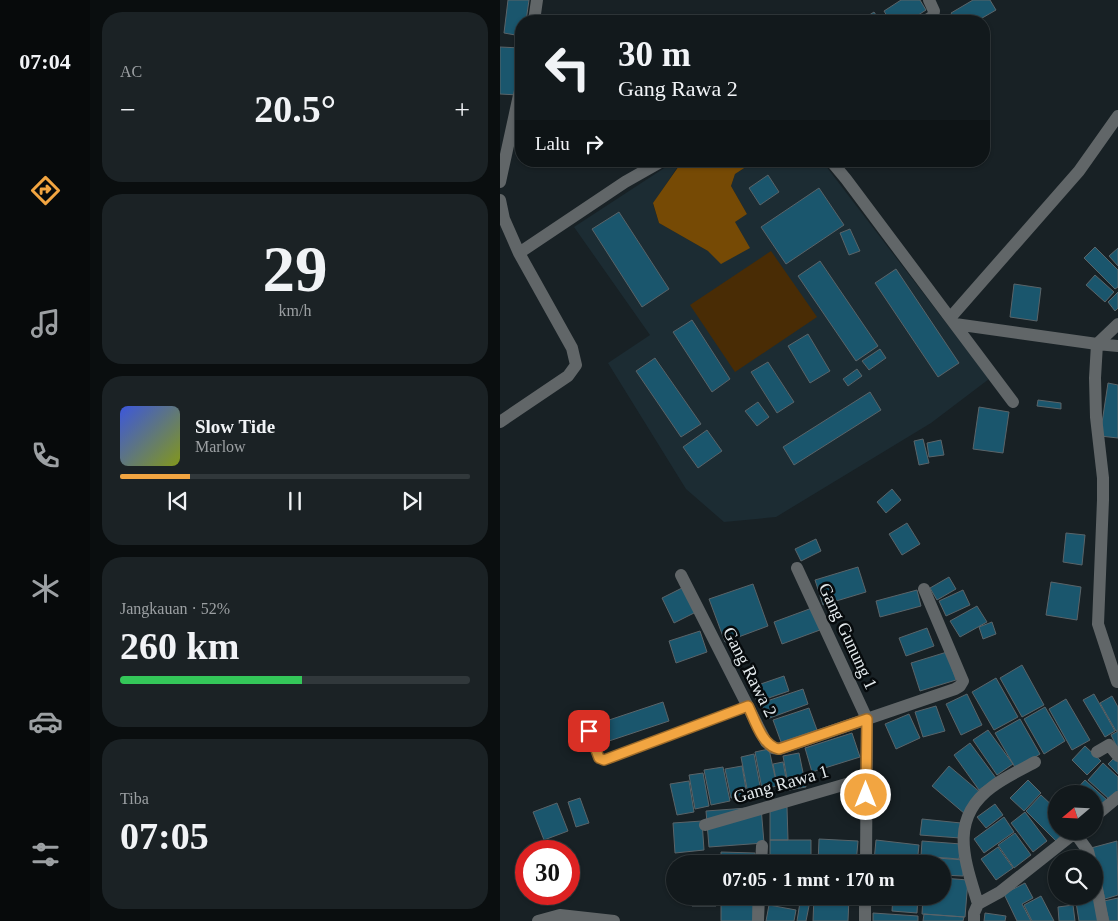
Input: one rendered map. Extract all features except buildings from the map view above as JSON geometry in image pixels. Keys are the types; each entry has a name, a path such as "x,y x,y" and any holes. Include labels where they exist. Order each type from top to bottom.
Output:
{"street":[{"path":"535,15 537,0"},
{"path":"929,0 934,11 933,15"},
{"path":"500,182 515,113"},
{"path":"952,321 1080,171 1118,116"},
{"path":"519,253 625,182 651,167"},
{"path":"836,167 1013,402"},
{"path":"500,200 504,219 519,253 572,348 576,365 568,376 500,422"},
{"path":"952,321 1118,346"},
{"path":"1117,682 1098,624 1103,493 1096,417 1095,378 1097,344 1118,324"},
{"name":"Gang Gunung 1","path":"798,568 867,719"},
{"name":"Gang Rawa 2","path":"680,575 766,742 773,748 779,749 960,686 962,681 924,589"},
{"path":"866,855 867,719"},
{"path":"1097,752 1109,745 1118,756"},
{"path":"978,904 962,846 965,824 974,805 991,788 1035,762"},
{"name":"Gang Rawa 1","path":"705,824 867,778"},
{"path":"1103,810 1118,797"},
{"path":"974,921 974,913 978,904 1000,892 1066,840"},
{"path":"762,846 762,855"},
{"path":"758,921 759,905"},
{"path":"865,905 865,921"},
{"path":"1100,905 1103,921"},
{"path":"538,921 560,915 614,921"}],"lane":[{"path":"589,731 599,758 604,760 748,706"}],"shaded area":[{"path":"666,167 677,167 653,204 659,223 708,251 735,222 747,214 731,186 735,174 746,167 827,167 989,379 931,423 776,517 724,522 686,489 608,363 650,335 574,227","holes":["768,175 779,192 760,204 749,188","819,188 844,225 786,263 762,226","619,212 669,289 642,306 593,229","850,229 860,251 849,255 840,233","875,283 958,363 938,377","692,320 730,379 712,391 673,332","880,349 886,359 868,370 862,361","656,358 700,424 682,437 636,371","768,362 794,402 751,373","857,369 862,376 848,386 843,379","870,392 881,410 794,465","758,402 769,417 757,426 745,411","707,430 722,451 698,468 683,447"]},
{"path":"678,167 746,167 735,174 731,186 747,214 735,222 750,248 721,264 708,251 659,223 653,203"},
{"path":"771,251 817,317 735,372 690,305"}],"route":[{"path":"589,731 599,758 604,760 748,706 766,742 773,748 779,749 867,719 866,795"}]}
